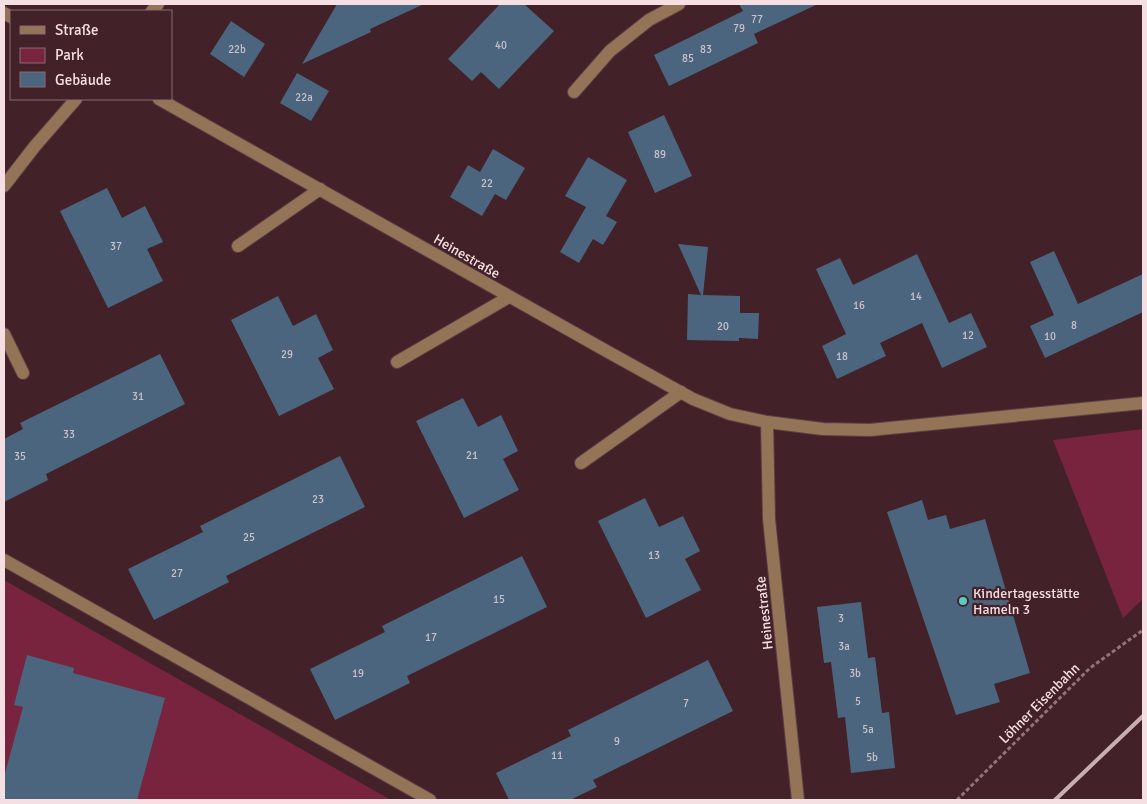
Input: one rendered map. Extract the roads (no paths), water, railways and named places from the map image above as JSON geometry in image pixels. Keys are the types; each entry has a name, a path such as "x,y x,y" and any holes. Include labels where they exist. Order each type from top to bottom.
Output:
{"street":[{"path":"574,92 610,51 648,20 679,4"},
{"path":"4,186 35,146 75,100"},
{"name":"Heinestraße","path":"161,100 681,392 730,414 767,422 823,429 870,430 1143,403"},
{"path":"238,246 320,189"},
{"path":"397,362 509,297"},
{"path":"4,334 23,373"},
{"path":"581,463 681,392"},
{"name":"Heinestraße","path":"767,422 769,519 798,800"},
{"path":"4,560 430,800"}],"railway":[{"path":"1055,800 1143,716"}],"place":[{"name":"Kindertagesstätte Hameln 3","path":"963,601"}]}
